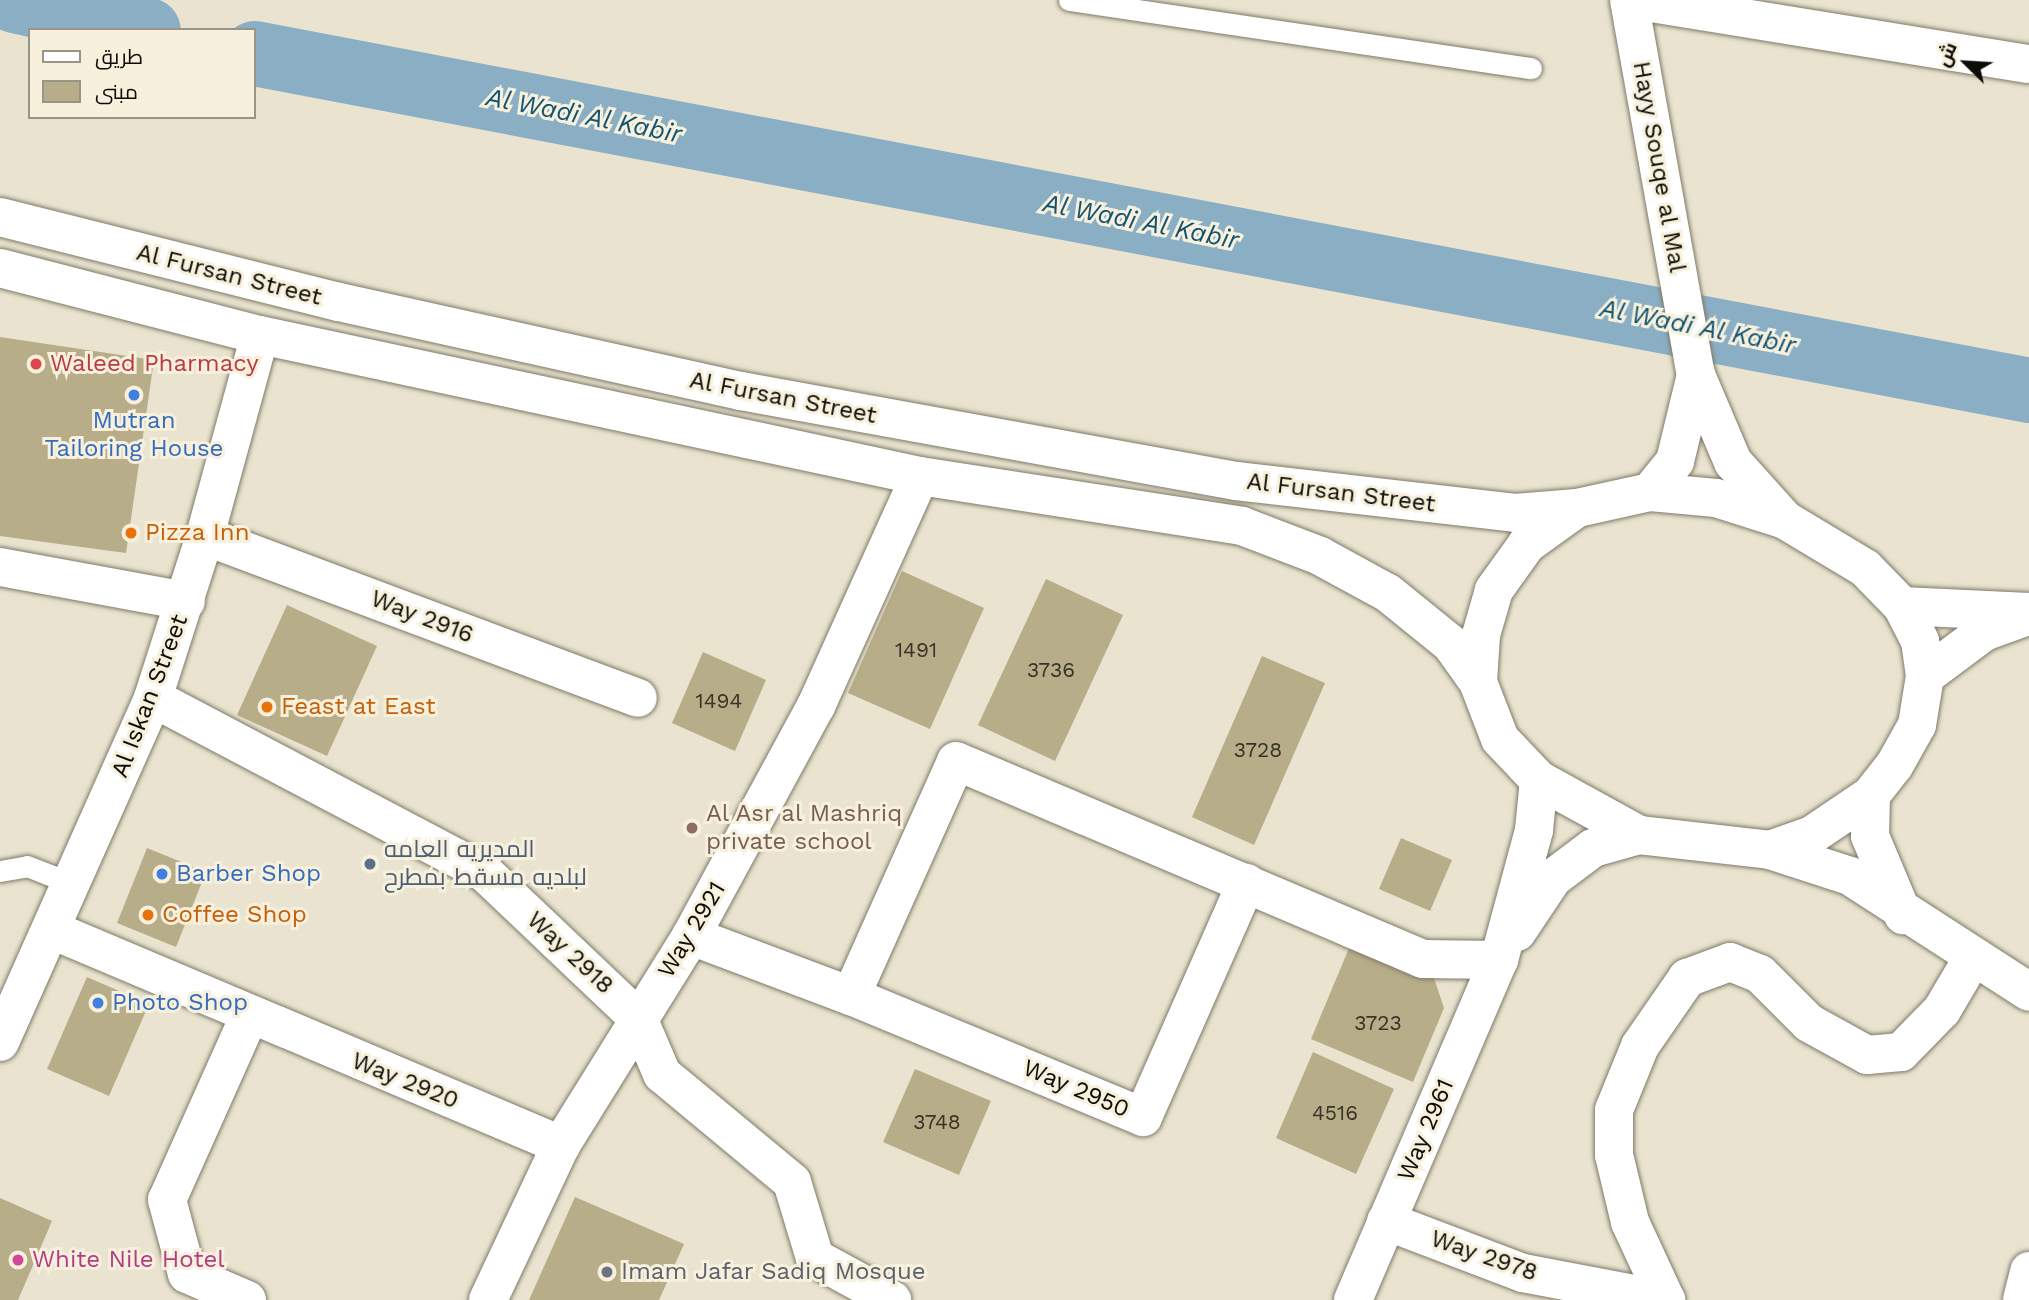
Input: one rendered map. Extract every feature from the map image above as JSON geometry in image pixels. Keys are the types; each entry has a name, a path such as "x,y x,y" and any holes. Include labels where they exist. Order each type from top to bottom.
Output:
{"street":[{"path":"1631,0 2029,64"},
{"name":"Hayy Souqe al Mal","path":"1631,0 1696,375 1733,462 1785,520"},
{"name":"Al Fursan Street","path":"0,217 339,302 741,391 1236,481 1515,513 1577,508 1650,492 1716,498 1785,520"},
{"name":"Al Fursan Street","path":"0,268 260,335 920,476 1242,526 1320,556 1388,593 1451,644 1478,682"},
{"name":"Al Iskan Street","path":"0,1042 73,884 153,698 186,601 260,335"},
{"name":"Hayy Souqe al Mal","path":"1650,492 1675,461 1696,375"},
{"name":"Way 2921","path":"488,1300 561,1145 691,936 816,706 920,476"},
{"path":"1577,508 1527,544 1494,590 1480,635 1478,682 1500,739 1539,780 1639,835 1770,850 1850,876 1903,915 2029,992"},
{"path":"1770,850 1812,835 1871,795 1917,725 1926,676 1920,641 1902,606 1865,568 1785,520"},
{"name":"Way 2916","path":"205,536 638,698"},
{"path":"0,567 186,601"},
{"path":"1902,606 2029,614"},
{"path":"1926,676 1984,632 2029,614"},
{"name":"Way 2918","path":"153,698 485,873 638,1018 662,1074 792,1182 815,1258 892,1300"},
{"path":"851,996 956,761 1423,959 1499,960"},
{"name":"Way 2961","path":"1353,1300 1499,960 1534,830 1539,780"},
{"path":"1871,795 1870,836 1903,915"},
{"name":"Way 2961","path":"1499,960 1553,878 1593,848 1639,835"},
{"name":"Way 2950","path":"691,936 851,996 1143,1117 1246,883"},
{"name":"Way 2920","path":"52,930 249,1017 561,1145"},
{"name":"Way 2978","path":"1386,1221 1523,1273 1666,1300 1630,1222 1614,1155 1614,1111 1640,1046 1687,978 1730,962 1760,974 1809,1023 1867,1055 1901,1052 1942,1010 1972,958"},
{"path":"247,1300 187,1275 167,1200 249,1017"},
{"path":"2022,1300 2029,1271"}],"lane":[{"path":"1069,0 1531,68"},
{"path":"0,871 27,866 73,884"}],"building":[{"path":"0,337 154,360 126,553 0,536"},
{"path":"902,571 984,608 930,729 848,693"},
{"path":"1046,579 1123,615 1055,761 978,725"},
{"path":"287,605 377,646 327,756 237,715"},
{"path":"703,652 766,680 735,751 672,723"},
{"path":"1262,656 1325,683 1254,845 1192,817"},
{"path":"1401,838 1452,860 1430,911 1379,889"},
{"path":"147,848 206,872 176,947 117,923"},
{"path":"1352,941 1433,975 1444,1008 1413,1082 1311,1039"},
{"path":"87,977 149,1004 109,1096 47,1069"},
{"path":"1313,1052 1394,1089 1356,1174 1276,1138"},
{"path":"915,1069 991,1101 959,1175 883,1142"},
{"name":"Imam Jafar Sadiq Mosque","path":"575,1197 684,1244 659,1300 529,1300"},
{"name":"White Nile Hotel","path":"0,1198 52,1221 18,1300 0,1300"}],"waterway":[{"name":"Al Wadi Al Kabir","path":"14,0 139,28"},
{"name":"Al Wadi Al Kabir","path":"256,53 2029,390"}],"place":[{"name":"Waleed Pharmacy","path":"36,364"},
{"name":"Mutran Tailoring House","path":"134,395"},
{"name":"Pizza Inn","path":"131,533"},
{"name":"Feast at East","path":"267,707"},
{"name":"Al Asr al Mashriq private school","path":"692,828"},
{"name":"المديريه العامه لبلديه مسقط بمطرح","path":"370,864"},
{"name":"Barber Shop","path":"162,874"},
{"name":"Coffee Shop","path":"148,915"},
{"name":"Photo Shop","path":"98,1003"},
{"name":"White Nile Hotel","path":"18,1260"},
{"name":"Imam Jafar Sadiq Mosque","path":"607,1272"}]}
